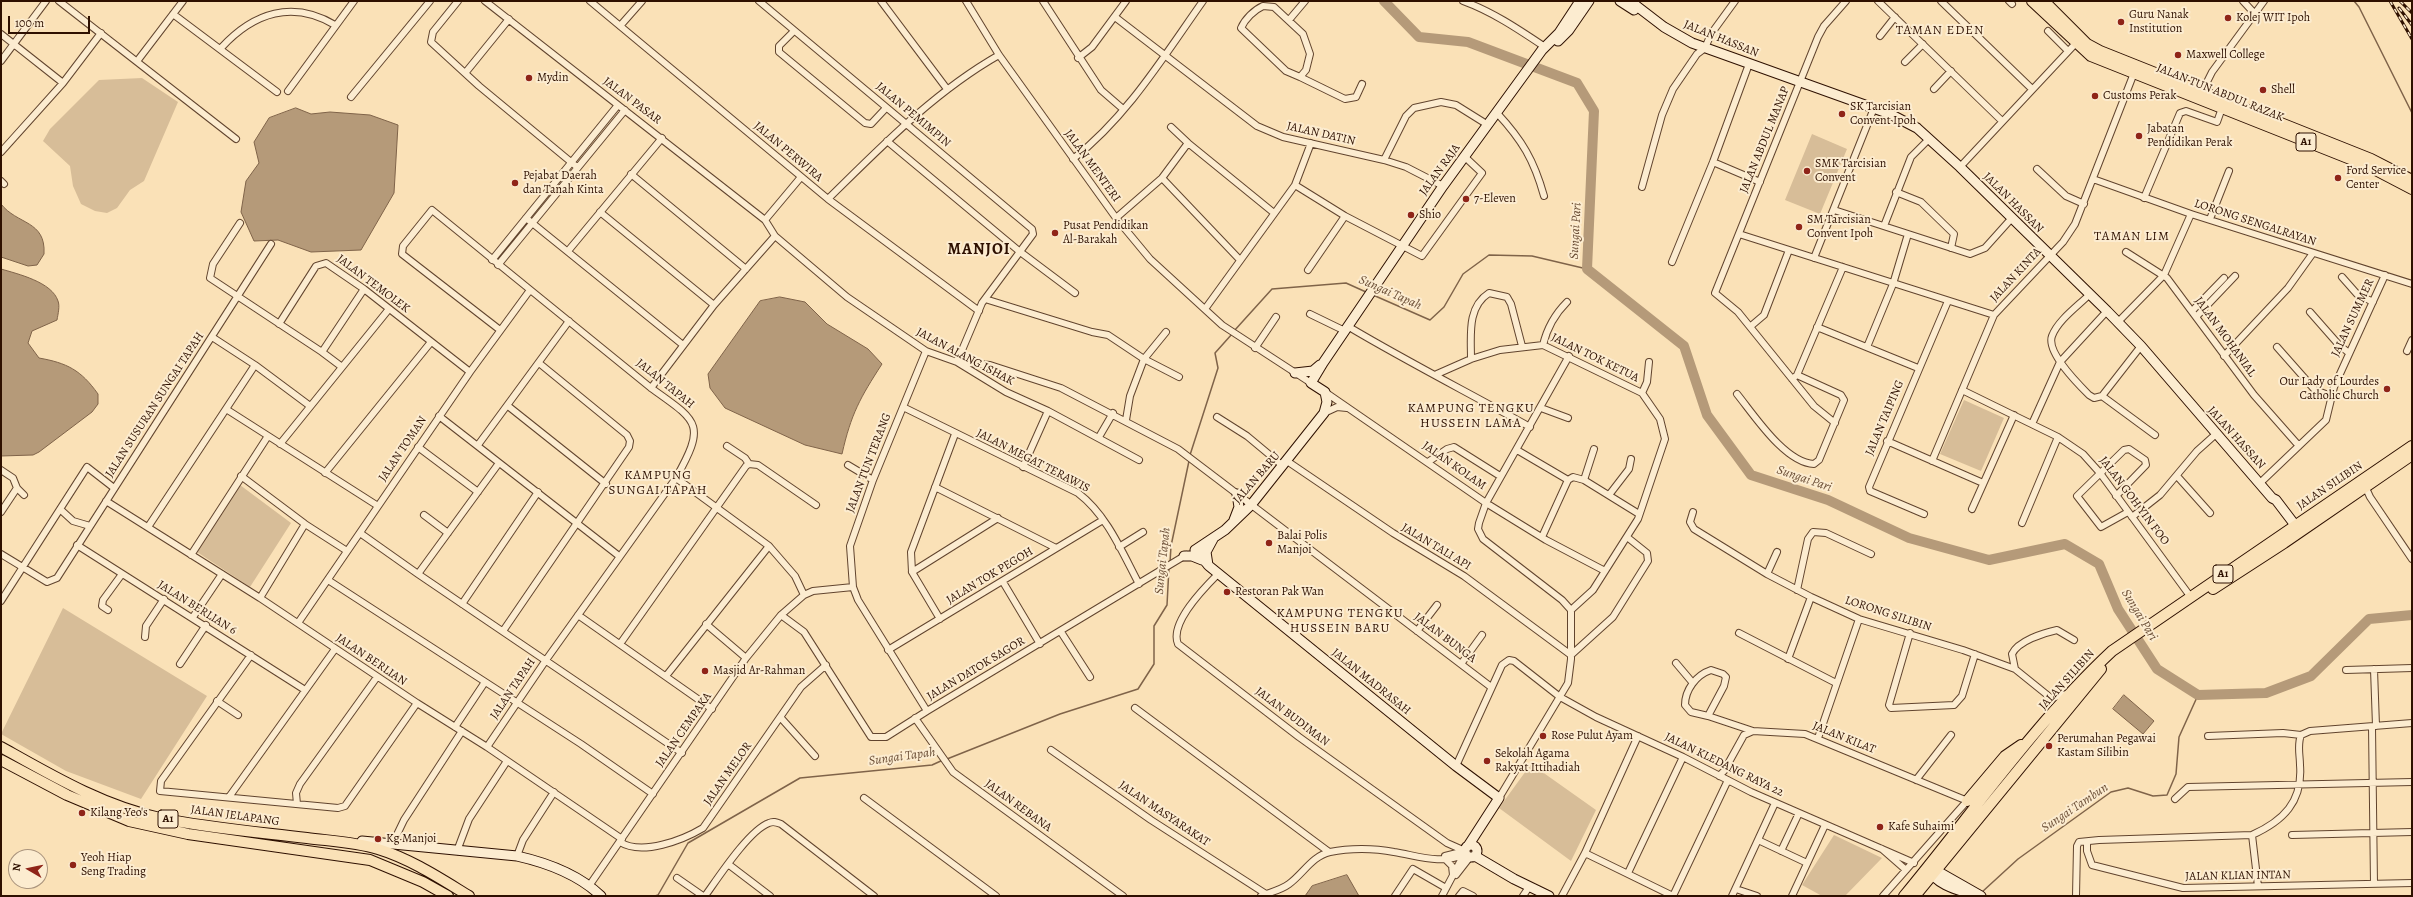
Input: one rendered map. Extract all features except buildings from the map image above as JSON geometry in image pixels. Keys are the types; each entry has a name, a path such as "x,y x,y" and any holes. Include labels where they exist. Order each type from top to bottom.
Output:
{"main road":[{"name":"JALAN TUN ABDUL RAZAK","path":"2032,1 2091,56 2134,73 2200,95 2383,164 2412,180"},
{"name":"JALAN TUN ABDUL RAZAK","path":"2045,2 2087,44 2155,73 2200,95 2222,108 2368,166 2412,189"},
{"path":"2104,52 2129,65 2134,73 2139,71 2155,73"},
{"name":"JALAN SILIBIN","path":"2153,626 2190,596 2412,446"},
{"name":"JALAN SILIBIN","path":"1915,896 1972,803 2034,736 2072,691 2115,652 2153,626 2284,543 2412,455"},
{"path":"2284,543 2295,532 2292,527"},
{"name":"JALAN SILIBIN","path":"1904,896 1932,870 2115,652"},
{"path":"2049,719 2059,713 2064,714"},
{"name":"JALAN JELAPANG","path":"1,747 89,794 121,806 159,818 198,825 349,843 378,850 427,871 469,896"},
{"name":"JALAN JELAPANG","path":"1,760 86,804 153,827 370,860 423,882 448,896"},
{"path":"1972,803 1982,805 1990,797 1997,794"},
{"path":"349,843 364,851 370,860 379,855 397,858"}],"street":[{"path":"1,61 46,1"},
{"path":"59,1 138,60 236,138"},
{"path":"138,60 183,1"},
{"path":"288,91 354,1"},
{"path":"351,98 430,1"},
{"path":"458,1 433,32 430,39 433,44 466,72 479,86 577,167"},
{"name":"JALAN PASAR","path":"485,1 765,220 775,236"},
{"name":"JALAN PERWIRA","path":"590,1 828,199 978,311"},
{"path":"620,26 642,1"},
{"name":"JALAN PEMIMPIN","path":"759,1 1032,229 1032,234 1019,251"},
{"path":"881,1 947,89"},
{"name":"JALAN MENTERI","path":"966,1 999,55 1116,218 1150,259 1222,325 1245,341"},
{"path":"1043,1 1078,58 1101,90 1124,109"},
{"path":"1078,58 1092,47 1126,1"},
{"path":"1073,159 1099,139 1124,109 1165,55 1203,1"},
{"path":"1288,20 1305,1"},
{"path":"1463,1 1482,8 1508,22 1543,51"},
{"name":"JALAN RAJA","path":"1311,383 1323,362 1347,329 1443,186 1543,51 1559,33 1580,1"},
{"name":"JALAN RAJA","path":"1543,51 1569,30 1589,1"},
{"name":"JALAN HASSAN","path":"1620,1 1630,3 1664,27 1705,48 1801,81 1903,119 1929,139 1960,167 2141,346 2260,483 2292,527"},
{"path":"1642,186 1662,115 1674,89 1697,54 1705,48 1711,34 1734,1"},
{"name":"JALAN ABDUL MANAP","path":"1751,326 1738,312 1715,293 1824,26 1846,1"},
{"path":"1878,1 2002,121"},
{"path":"1941,1 2032,89"},
{"path":"2243,1 2255,14"},
{"path":"2200,95 2212,72 2264,1"},
{"path":"221,48 242,28 260,15 291,6 314,10 335,26"},
{"path":"1300,77 1306,70 1310,54 1303,34 1274,7 1263,6 1257,9 1243,23 1241,28 1286,70 1300,77 1345,99 1356,97 1362,84"},
{"path":"173,14 221,48 277,92"},
{"name":"JALAN DATIN","path":"1115,17 1257,126 1283,138 1384,160 1406,167 1443,186"},
{"path":"1880,36 1895,17"},
{"path":"466,72 509,19"},
{"path":"794,31 779,46 779,52 865,122 870,124 886,108"},
{"path":"2048,32 2068,51"},
{"path":"1,152 63,83 101,33"},
{"path":"1,34 63,83"},
{"path":"1960,167 2076,43"},
{"path":"1905,62 1923,44"},
{"path":"828,199 886,141 908,125 947,89 966,74 999,55"},
{"path":"1672,262 1713,162 1750,64"},
{"path":"1934,89 1951,71"},
{"name":"JALAN KINTA","path":"1739,234 1994,315 2049,256 2075,224 2134,73"},
{"path":"1384,160 1406,116 1414,108 1441,102 1456,105 1488,125"},
{"path":"492,260 618,105"},
{"path":"1814,258 1874,108"},
{"path":"2144,198 2180,114 2186,111 2217,122 2222,108"},
{"path":"498,265 625,110"},
{"path":"1497,113 1516,134 1532,159 1544,196"},
{"path":"1171,128 1274,213"},
{"path":"568,252 662,138"},
{"path":"1884,226 1896,192 1911,157 1929,139"},
{"path":"886,141 1019,251 1075,293"},
{"path":"1116,218 1162,178 1188,143"},
{"path":"1205,309 1295,185 1311,143"},
{"path":"1295,185 1345,216 1422,256 1482,173 1464,157"},
{"path":"1713,162 1760,182"},
{"path":"2037,169 2066,196 2084,204"},
{"path":"2210,219 2229,171"},
{"path":"631,174 746,269"},
{"path":"765,220 801,177"},
{"path":"1162,178 1240,260"},
{"name":"LORONG SENGALRAYAN","path":"2093,179 2191,214 2412,284"},
{"path":"1896,192 1921,202 1954,234 1951,248"},
{"name":"JALAN TAPAH","path":"487,747 619,556 676,478 693,444 695,427 686,414 651,388 432,210 403,246 402,254 500,330"},
{"path":"1834,210 1970,254 1985,248 2011,219"},
{"path":"600,212 714,305"},
{"path":"2118,322 2164,275 2191,214"},
{"path":"1308,270 1345,216"},
{"path":"526,218 683,345"},
{"path":"240,223 213,264 209,276 214,282 322,352 342,367"},
{"path":"1866,347 1893,284 1908,234"},
{"path":"651,388 714,305 775,236"},
{"name":"JALAN ALANG ISHAK","path":"775,236 847,297 926,351 957,362 1006,392 1048,411 1140,460"},
{"name":"JALAN SUSURAN SUNGAI TAPAH","path":"23,569 47,582 57,578 238,298 271,244"},
{"path":"1789,250 1764,315 1751,326 1795,377 1814,406 1835,423"},
{"path":"957,362 978,311 1019,251"},
{"name":"JALAN MOHANIAL","path":"2126,252 2164,275 2254,395 2299,446"},
{"path":"2224,356 2288,288 2314,253"},
{"name":"JALAN TEMOLEK","path":"279,324 316,266 321,264 332,265 470,372"},
{"path":"1795,377 1843,267"},
{"name":"JALAN SUMMER","path":"2260,483 2326,420 2331,396 2385,275"},
{"path":"2196,317 2235,276"},
{"path":"2342,277 2357,294 2373,302"},
{"path":"2192,311 2224,278"},
{"path":"322,352 364,289"},
{"name":"JALAN TOMAN","path":"298,623 439,416 530,290"},
{"path":"1471,359 1472,314 1480,299 1489,293 1507,297 1511,304 1522,346"},
{"path":"2090,294 2060,325 2052,337 2052,347 2060,362 2089,395 2094,398 2102,396 2141,346"},
{"path":"985,299 1092,332 1108,335 1144,359 1179,377"},
{"name":"JALAN TAIPING","path":"1924,514 1869,489 1887,441 1948,301"},
{"path":"1543,345 1557,312 1567,302"},
{"path":"280,444 389,309"},
{"path":"2032,424 2060,362 2107,311"},
{"path":"2310,312 2339,345 2349,353"},
{"path":"1310,314 1347,329 1414,365 1437,374 1530,428"},
{"path":"1932,461 1994,315"},
{"path":"1255,348 1276,317"},
{"path":"478,445 569,321"},
{"path":"1817,327 1918,368"},
{"path":"1126,420 1130,396 1144,359 1166,332"},
{"path":"212,338 255,365 310,406"},
{"path":"2407,351 2412,340"},
{"name":"JALAN KOLAM","path":"1245,341 1324,391 1486,503 1542,537 1605,571"},
{"path":"325,473 431,342"},
{"name":"JALAN TOK KETUA","path":"1437,374 1471,359 1522,346 1543,345 1569,356 1642,393 1660,419 1665,439 1639,514 1627,537 1605,571 1585,599 1571,610"},
{"path":"2277,347 2315,390 2331,396"},
{"name":"JALAN TUN TERANG","path":"853,587 850,546 873,480 926,351"},
{"path":"1442,896 1470,852 1485,820 1568,683 1571,655 1569,630 1571,610 1562,600 1483,539 1478,529 1478,523 1486,503 1500,476 1530,428 1569,356"},
{"name":"JALAN BUNGA","path":"957,362 977,362 990,365 1061,388 1113,413 1178,449 1491,687"},
{"path":"1296,373 1313,371 1323,362"},
{"path":"1642,393 1646,382 1649,362"},
{"path":"503,631 606,484 629,447 630,441 627,435 539,363"},
{"path":"148,527 255,365"},
{"path":"1317,374 1319,384 1324,391 1327,402 1324,413"},
{"path":"1737,394 1767,431 1794,457 1810,464 1817,463 1844,404 1844,397 1795,377"},
{"name":"JALAN GOH YIN FOO","path":"1962,390 2058,437 2083,454 2100,472 2130,515 2160,552 2190,596"},
{"path":"2102,396 2155,435"},
{"path":"508,406 606,484"},
{"path":"1324,413 1337,406 1348,408"},
{"name":"JALAN MEGAT TERAWIS","path":"903,407 955,434 1078,493 1090,503 1103,520 1139,584"},
{"path":"1541,408 1568,418"},
{"path":"226,409 378,506"},
{"path":"1023,467 1048,411"},
{"path":"1099,437 1113,413"},
{"name":"JALAN BARU","path":"1161,570 1214,538 1251,505 1324,413"},
{"path":"1972,508 2014,415"},
{"path":"439,416 619,556"},
{"name":"JALAN TALI API","path":"1217,417 1393,533 1464,576 1571,655"},
{"path":"940,619 912,572 911,552 955,434"},
{"path":"2116,496 2145,466 2145,460 2126,449 2077,494 2078,500 2101,527 2130,515 2160,495 2197,451 2216,434"},
{"path":"191,555 268,436"},
{"path":"2022,523 2058,437"},
{"path":"1887,441 1983,483"},
{"path":"727,446 745,458 747,465"},
{"path":"418,447 478,492"},
{"path":"1428,462 1447,449 1454,447 1500,476"},
{"path":"1584,480 1594,449"},
{"path":"1517,450 1568,480"},
{"path":"1609,495 1629,469 1631,459"},
{"path":"418,574 499,463"},
{"path":"747,465 758,466 816,505"},
{"path":"620,644 747,465"},
{"path":"848,465 873,480"},
{"path":"1,601 61,510 87,467 114,488"},
{"path":"1,470 13,478 17,488 24,495"},
{"path":"241,476 305,524 347,551"},
{"path":"2177,476 2210,513"},
{"path":"1542,537 1568,480 1573,477 1584,480 1639,514"},
{"path":"676,478 769,546 795,576 804,595"},
{"path":"2366,486 2370,497 2412,559"},
{"path":"935,487 1056,548"},
{"path":"1,512 17,488"},
{"path":"462,604 538,492"},
{"path":"1232,523 1239,507 1237,494"},
{"name":"JALAN BERLIAN","path":"106,501 260,598 417,704 487,747 554,792 621,841"},
{"path":"61,510 73,521 90,526"},
{"name":"LORONG SILIBIN","path":"1693,512 1690,522 1691,527 1767,574 1797,590 1859,619 1910,633 2015,669 2051,698"},
{"path":"424,515 448,533"},
{"path":"912,572 998,518"},
{"name":"JALAN TOK PEGOH","path":"888,650 1003,582 1103,520"},
{"path":"260,598 305,524"},
{"path":"1119,547 1143,532"},
{"path":"1797,590 1808,539 1813,532 1826,533 1871,554"},
{"path":"360,533 682,753"},
{"path":"1571,655 1613,617 1648,561 1647,553 1627,537"},
{"path":"1182,557 1195,557 1206,563 1206,552 1214,538"},
{"name":"JALAN BERLIAN 6","path":"77,545 206,625 305,690"},
{"path":"666,676 769,546"},
{"name":"JALAN MADRASAH","path":"1194,550 1218,574 1456,766 1499,798"},
{"path":"1767,574 1777,552"},
{"path":"1,554 23,569"},
{"name":"JALAN DATOK SAGOR","path":"853,587 863,610 926,711 1061,632 1161,570"},
{"path":"108,610 103,607 103,600 122,574"},
{"path":"193,617 222,574"},
{"name":"JALAN BUDIMAN","path":"1218,574 1191,603 1176,635 1178,644 1299,737 1447,843 1470,852"},
{"path":"328,580 580,744 653,794"},
{"path":"1003,582 1040,644"},
{"name":"JALAN CEMPAKA","path":"589,886 746,658 781,615 804,595 824,589 853,587"},
{"path":"1788,659 1811,597"},
{"path":"145,637 146,626 164,599"},
{"path":"1417,631 1437,605"},
{"path":"578,615 712,709"},
{"path":"781,615 804,632 871,737 886,737 926,711"},
{"path":"1818,738 1859,619"},
{"path":"706,624 746,658"},
{"path":"180,664 206,625"},
{"path":"2015,669 2012,654 2022,644 2048,632 2057,630 2074,640"},
{"path":"1061,632 1090,677"},
{"path":"1739,633 1836,683"},
{"path":"1910,633 1889,705 1891,708 1954,705 1962,696 1974,654"},
{"path":"1461,664 1482,635"},
{"path":"229,798 335,648"},
{"path":"251,655 161,781 160,790 330,809 345,806 417,704"},
{"path":"1456,766 1502,665 1509,660 1518,664 1560,697"},
{"path":"1676,663 1692,682 1711,670 1720,671 1726,677 1724,686 1708,716"},
{"name":"JALAN MELOR","path":"621,841 627,846 639,848 664,844 688,837 704,828 801,687 826,665"},
{"path":"2346,670 2412,668"},
{"path":"2374,669 2374,884"},
{"path":"296,804 296,793 300,784 377,677"},
{"path":"455,727 485,682"},
{"name":"JALAN KILAT","path":"1692,682 1685,700 1685,705 1692,712 1744,726 1753,731 1804,734 1818,738 1972,803"},
{"path":"2049,719 2052,705 2051,698 2065,696 2072,691"},
{"name":"JALAN KLEDANG RAYA 22","path":"1560,697 1596,717 1683,757 1775,803 1914,863"},
{"path":"217,701 238,716"},
{"path":"1135,708 1329,852"},
{"path":"781,718 815,756"},
{"name":"JALAN REBANA","path":"915,718 945,763 962,779 1123,896"},
{"path":"2208,736 2282,733 2301,735 2310,731 2412,723"},
{"path":"392,846 404,820 462,731"},
{"path":"1719,776 1724,771 1744,735 1753,731"},
{"path":"1916,780 1951,735"},
{"path":"2076,896 2077,846 2079,842 2252,835 2282,818 2292,805 2300,783 2298,747 2301,735"},
{"path":"1562,896 1584,853 1638,736"},
{"name":"JALAN MASYARAKAT","path":"1051,750 1151,820 1264,895"},
{"path":"1628,873 1683,757"},
{"path":"457,851 469,819 507,761"},
{"path":"1584,853 1673,896 1728,780"},
{"path":"2174,799 2188,787 2300,783 2412,782"},
{"path":"517,856 523,840 554,792"},
{"path":"864,798 996,896"},
{"path":"1732,896 1775,803"},
{"path":"1883,896 1906,870 1972,803"},
{"path":"1781,851 1799,813"},
{"path":"676,878 704,896 748,840 767,823 774,821 781,824 874,896"},
{"path":"1792,896 1825,825"},
{"path":"2292,835 2412,832"},
{"path":"2252,835 2258,886"},
{"path":"1758,840 1807,863"},
{"path":"349,843 357,841 392,846 517,856 540,861 560,869 589,886 600,895"},
{"name":"JALAN KLIAN INTAN","path":"2087,842 2087,851 2092,865 2126,875 2183,888 2412,883"},
{"path":"1446,858 1449,848 1447,843"},
{"name":"JALAN KLEDANG RAYA 22","path":"1882,849 1906,870"},
{"path":"1264,895 1290,884 1312,861 1329,852 1369,850 1394,852 1435,860 1470,852 1496,869 1549,896"},
{"path":"1446,858 1452,866 1453,877"},
{"path":"728,864 770,896"},
{"path":"1395,896 1413,868 1446,888"},
{"path":"1932,870 1953,889 1981,896"},
{"path":"1523,896 1529,887"},
{"path":"1736,889 1757,896"},
{"path":"1459,896 1463,891 1474,896"}],"shaded area":[{"path":"142,78 178,102 144,181 130,190 117,208 107,213 95,211 81,204 73,186 70,166 43,141 50,129 99,80"},
{"path":"296,108 311,114 330,112 370,115 398,125 394,193 361,250 311,252 278,240 254,241 241,212 246,181 259,163 254,142 269,118"},
{"path":"1812,134 1847,149 1820,214 1785,200"},
{"path":"1,204 15,216 29,224 40,235 43,243 44,254 37,265 28,266 1,257"},
{"path":"1,269 34,280 55,294 59,305 57,320 32,331 28,343 39,358 58,362 79,373 98,394 98,404 92,412 33,455 1,456"},
{"path":"780,297 805,302 827,324 868,349 882,364 857,407 849,428 842,454 805,445 725,408 710,388 708,374 760,301"},
{"path":"1964,400 2004,418 1981,471 1940,454"},
{"path":"240,485 291,523 250,587 197,552"},
{"path":"63,608 207,696 141,799 66,771 1,734"},
{"path":"2124,695 2154,721 2143,734 2113,709"},
{"path":"1531,764 1596,810 1571,861 1499,808"},
{"path":"1834,835 1882,858 1845,896 1822,896 1802,885"},
{"path":"1347,875 1359,896 1305,896 1312,886"}],"waterway":[{"name":"Sungai Pari","path":"1384,1 1419,37 1468,42 1577,83 1594,111 1587,269 1684,346 1707,415 1751,475 1828,500 1909,538 1989,560 2065,544 2099,564 2118,609 2157,669 2198,695 2266,693 2311,676 2369,619 2412,615"},
{"path":"2354,1 2359,7 2412,113"},
{"name":"Sungai Tapah","path":"1373,295 1430,320 1444,307 1463,274 1489,255 1532,256 1587,269"},
{"name":"Sungai Tapah","path":"1234,331 1272,289 1346,283 1366,292"},
{"name":"Sungai Tapah","path":"1190,455 1218,368 1215,353 1232,334"},
{"name":"Sungai Tapah","path":"1170,563 1171,546 1189,461"},
{"name":"Sungai Tapah","path":"947,759 1060,714 1138,689 1154,664 1154,626 1167,605 1169,567"},
{"name":"Sungai Tambun","path":"1982,892 2018,859 2111,792 2128,788 2153,796 2167,795 2176,774 2179,737 2198,695"},
{"name":"Sungai Tapah","path":"655,896 658,895 688,843 800,778 932,765 943,760"}],"railway":[{"path":"2390,1 2412,39"},
{"path":"2400,1 2412,13"},
{"path":"2399,8 2412,25"}],"place":[{"name":"Kolej WIT Ipoh","path":"2228,18"},
{"name":"Guru Nanak Institution","path":"2121,22"},
{"name":"Maxwell College","path":"2178,55"},
{"name":"Mydin","path":"529,78"},
{"name":"Shell","path":"2263,90"},
{"name":"Customs Perak","path":"2095,96"},
{"name":"SK Tarcisian Convent Ipoh","path":"1842,114"},
{"name":"Jabatan Pendidikan Perak","path":"2139,136"},
{"name":"SMK Tarcisian Convent","path":"1807,171"},
{"name":"Ford Service Center","path":"2338,178"},
{"name":"Pejabat Daerah dan Tanah Kinta","path":"515,183"},
{"name":"7-Eleven","path":"1466,199"},
{"name":"Shio","path":"1411,215"},
{"name":"SM Tarcisian Convent Ipoh","path":"1799,227"},
{"name":"Pusat Pendidikan Al-Barakah","path":"1055,233"},
{"name":"Our Lady of Lourdes Catholic Church","path":"2387,389"},
{"name":"Balai Polis Manjoi","path":"1269,543"},
{"name":"Restoran Pak Wan","path":"1227,592"},
{"name":"Masjid Ar-Rahman","path":"705,671"},
{"name":"Rose Pulut Ayam","path":"1543,736"},
{"name":"Perumahan Pegawai Kastam Silibin","path":"2049,746"},
{"name":"Sekolah Agama Rakyat Ittihadiah","path":"1487,761"},
{"name":"Kilang Yeo's","path":"82,813"},
{"name":"Kafe Suhaimi","path":"1880,827"},
{"name":"Kg Manjoi","path":"378,839"},
{"name":"Yeoh Hiap Seng Trading","path":"73,865"}],"district":[{"name":"TAMAN EDEN","path":"1940,31"},
{"name":"TAMAN LIM","path":"2132,237"},
{"name":"MANJOI","path":"979,250"},
{"name":"KAMPUNG TENGKU HUSSEIN LAMA","path":"1471,416"},
{"name":"KAMPUNG SUNGAI TAPAH","path":"658,484"},
{"name":"KAMPUNG TENGKU HUSSEIN BARU","path":"1340,622"}]}
